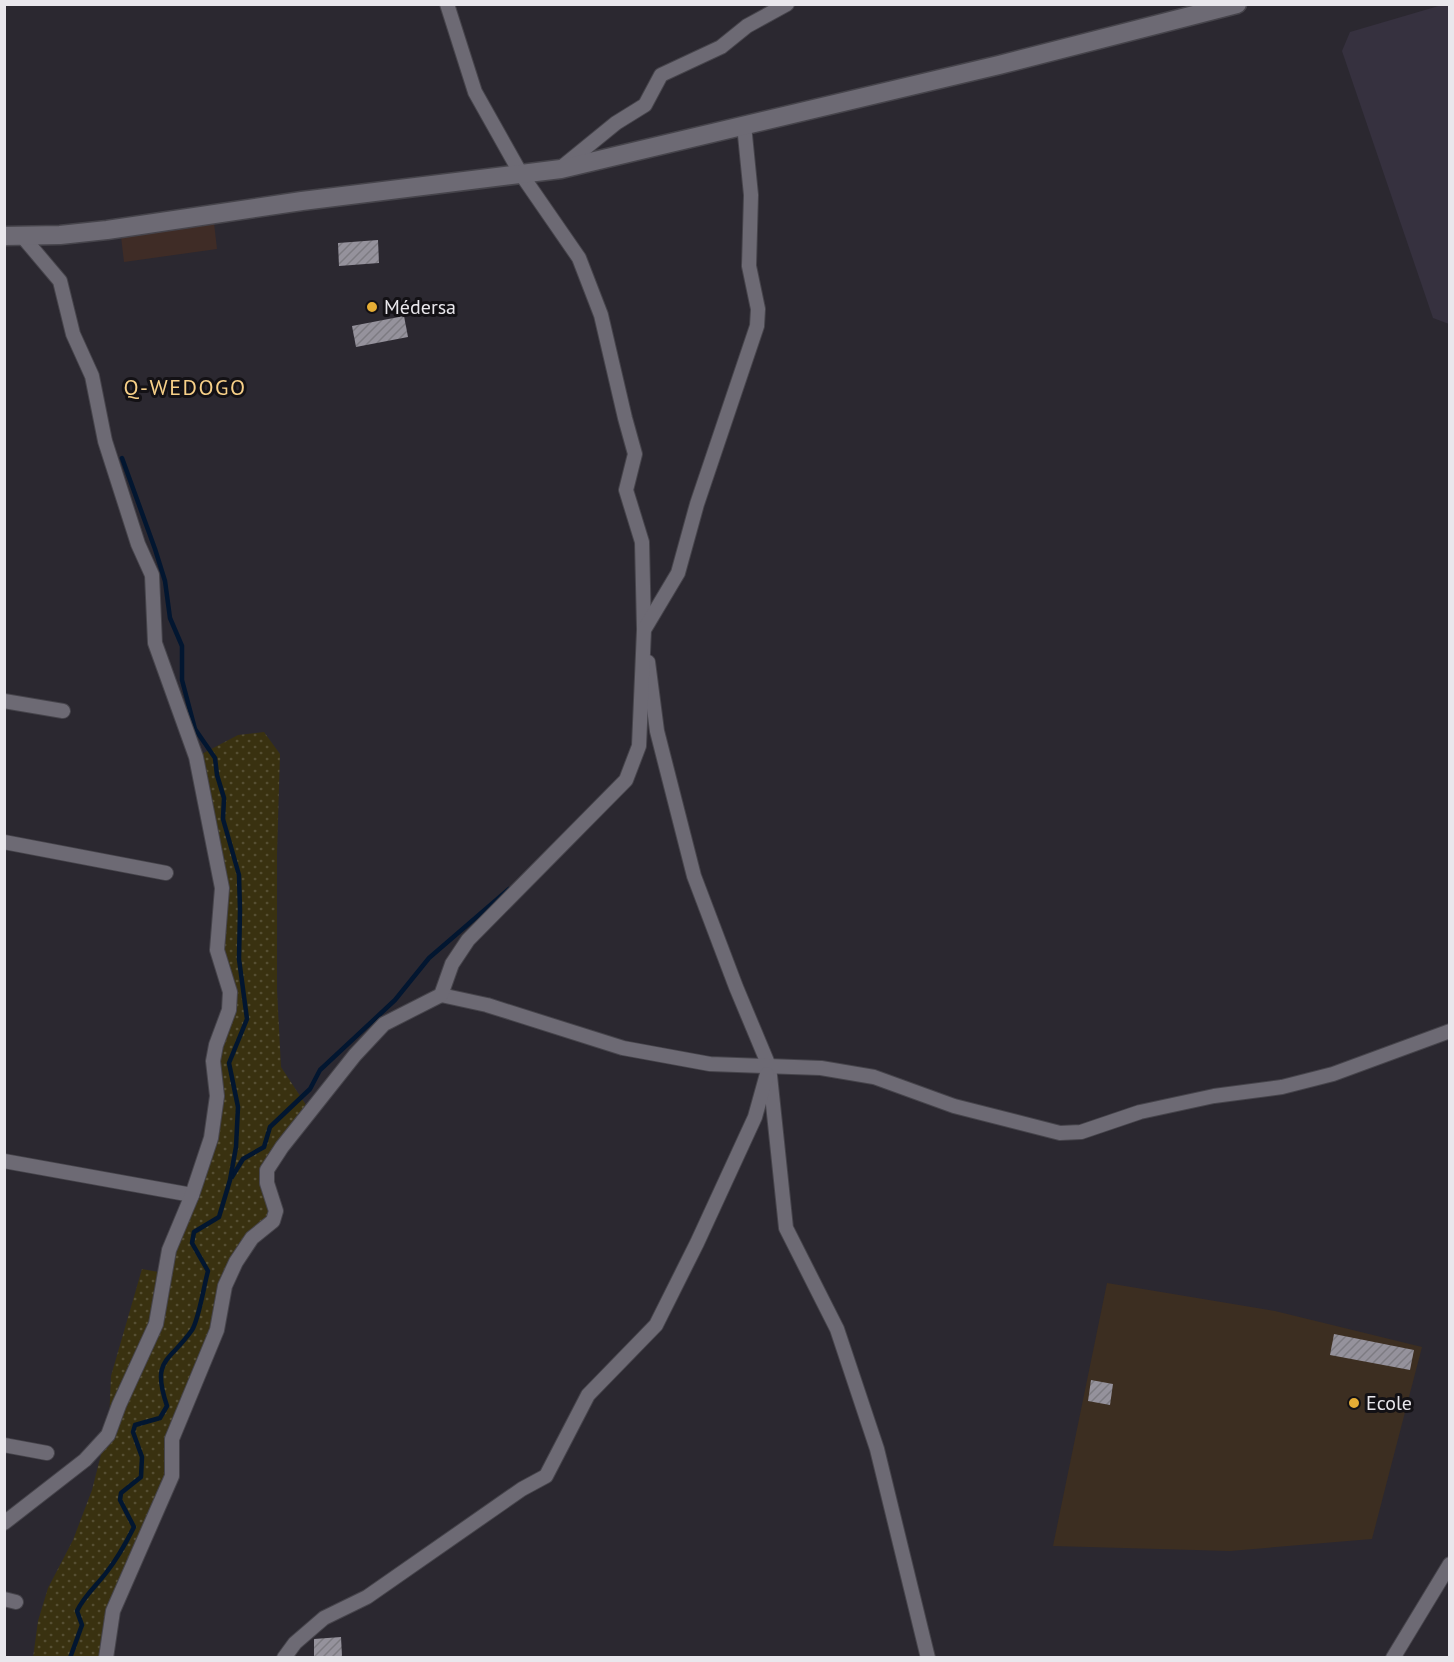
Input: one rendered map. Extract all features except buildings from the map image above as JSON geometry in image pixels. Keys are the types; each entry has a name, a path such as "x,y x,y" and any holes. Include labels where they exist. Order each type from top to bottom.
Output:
{"street":[{"path":"441,995 452,963 468,940 627,780 639,746 644,630 642,542 627,490 635,454 602,315 579,258 522,174 475,92 447,4"},
{"path":"561,169 616,123 645,105 661,75 721,47 747,26 787,4"},
{"path":"13,236 60,235 107,230 302,201 561,169 999,65 1237,4"},
{"path":"744,126 751,195 749,266 758,309 756,326 697,504 678,573 644,630 657,731 694,876 769,1066 786,1228 837,1329 878,1449 928,1658"},
{"path":"4,1523 85,1460 108,1435 156,1324 169,1250 192,1195 211,1138 217,1096 213,1062 216,1045 229,1010 230,992 217,950 222,888 196,757 155,643 152,575 138,544 105,441 92,376 73,334 60,281 13,236"},
{"path":"4,701 63,711"},
{"path":"4,843 166,873"},
{"path":"106,1658 113,1611 172,1476 172,1439 217,1330 225,1286 236,1262 252,1238 273,1221 276,1211 267,1183 267,1170 282,1147 355,1055 384,1024 441,995 487,1005 623,1047 710,1064 821,1068 874,1077 954,1106 1060,1133 1081,1132 1140,1112 1214,1096 1281,1087 1333,1074 1449,1031"},
{"path":"284,1658 295,1643 324,1618 367,1597 522,1490 546,1476 588,1395 656,1325 755,1117 769,1066"},
{"path":"4,1161 192,1195"},
{"path":"4,1445 47,1453"},
{"path":"1392,1658 1449,1564"}],"shaded area":[{"path":"1442,5 1450,5 1449,324 1433,318 1342,51 1350,32"},
{"path":"213,214 217,249 124,262 120,228"},
{"path":"1107,1283 1275,1311 1422,1347 1372,1539 1230,1551 1053,1546"}],"sand":[{"path":"264,732 280,754 277,990 281,1067 310,1111 267,1170 276,1211 236,1262 172,1439 172,1476 124,1588 106,1657 33,1658 38,1621 48,1588 73,1540 92,1490 109,1423 111,1376 142,1269 164,1273 211,1138 213,1061 229,1010 217,950 222,888 196,757 238,735"}],"waterway":[{"path":"70,1658 82,1625 77,1611 114,1562 134,1527 120,1500 121,1493 141,1477 142,1457 133,1432 135,1425 160,1418 167,1406 161,1379 162,1370 165,1362 192,1330 197,1318 208,1271 192,1243 194,1232 219,1217 230,1180 236,1147 238,1107 229,1063 247,1019 239,959 239,875 223,819 224,798 215,758 195,729 182,680 182,646 170,618 165,581 122,458"},
{"path":"232,1177 243,1159 264,1147 270,1127 310,1089 320,1070 395,1000 429,958 509,889"}],"place":[{"name":"Médersa","path":"372,307"},
{"name":"Ecole","path":"1354,1403"}],"district":[{"name":"Q-WEDOGO","path":"185,387"}]}
